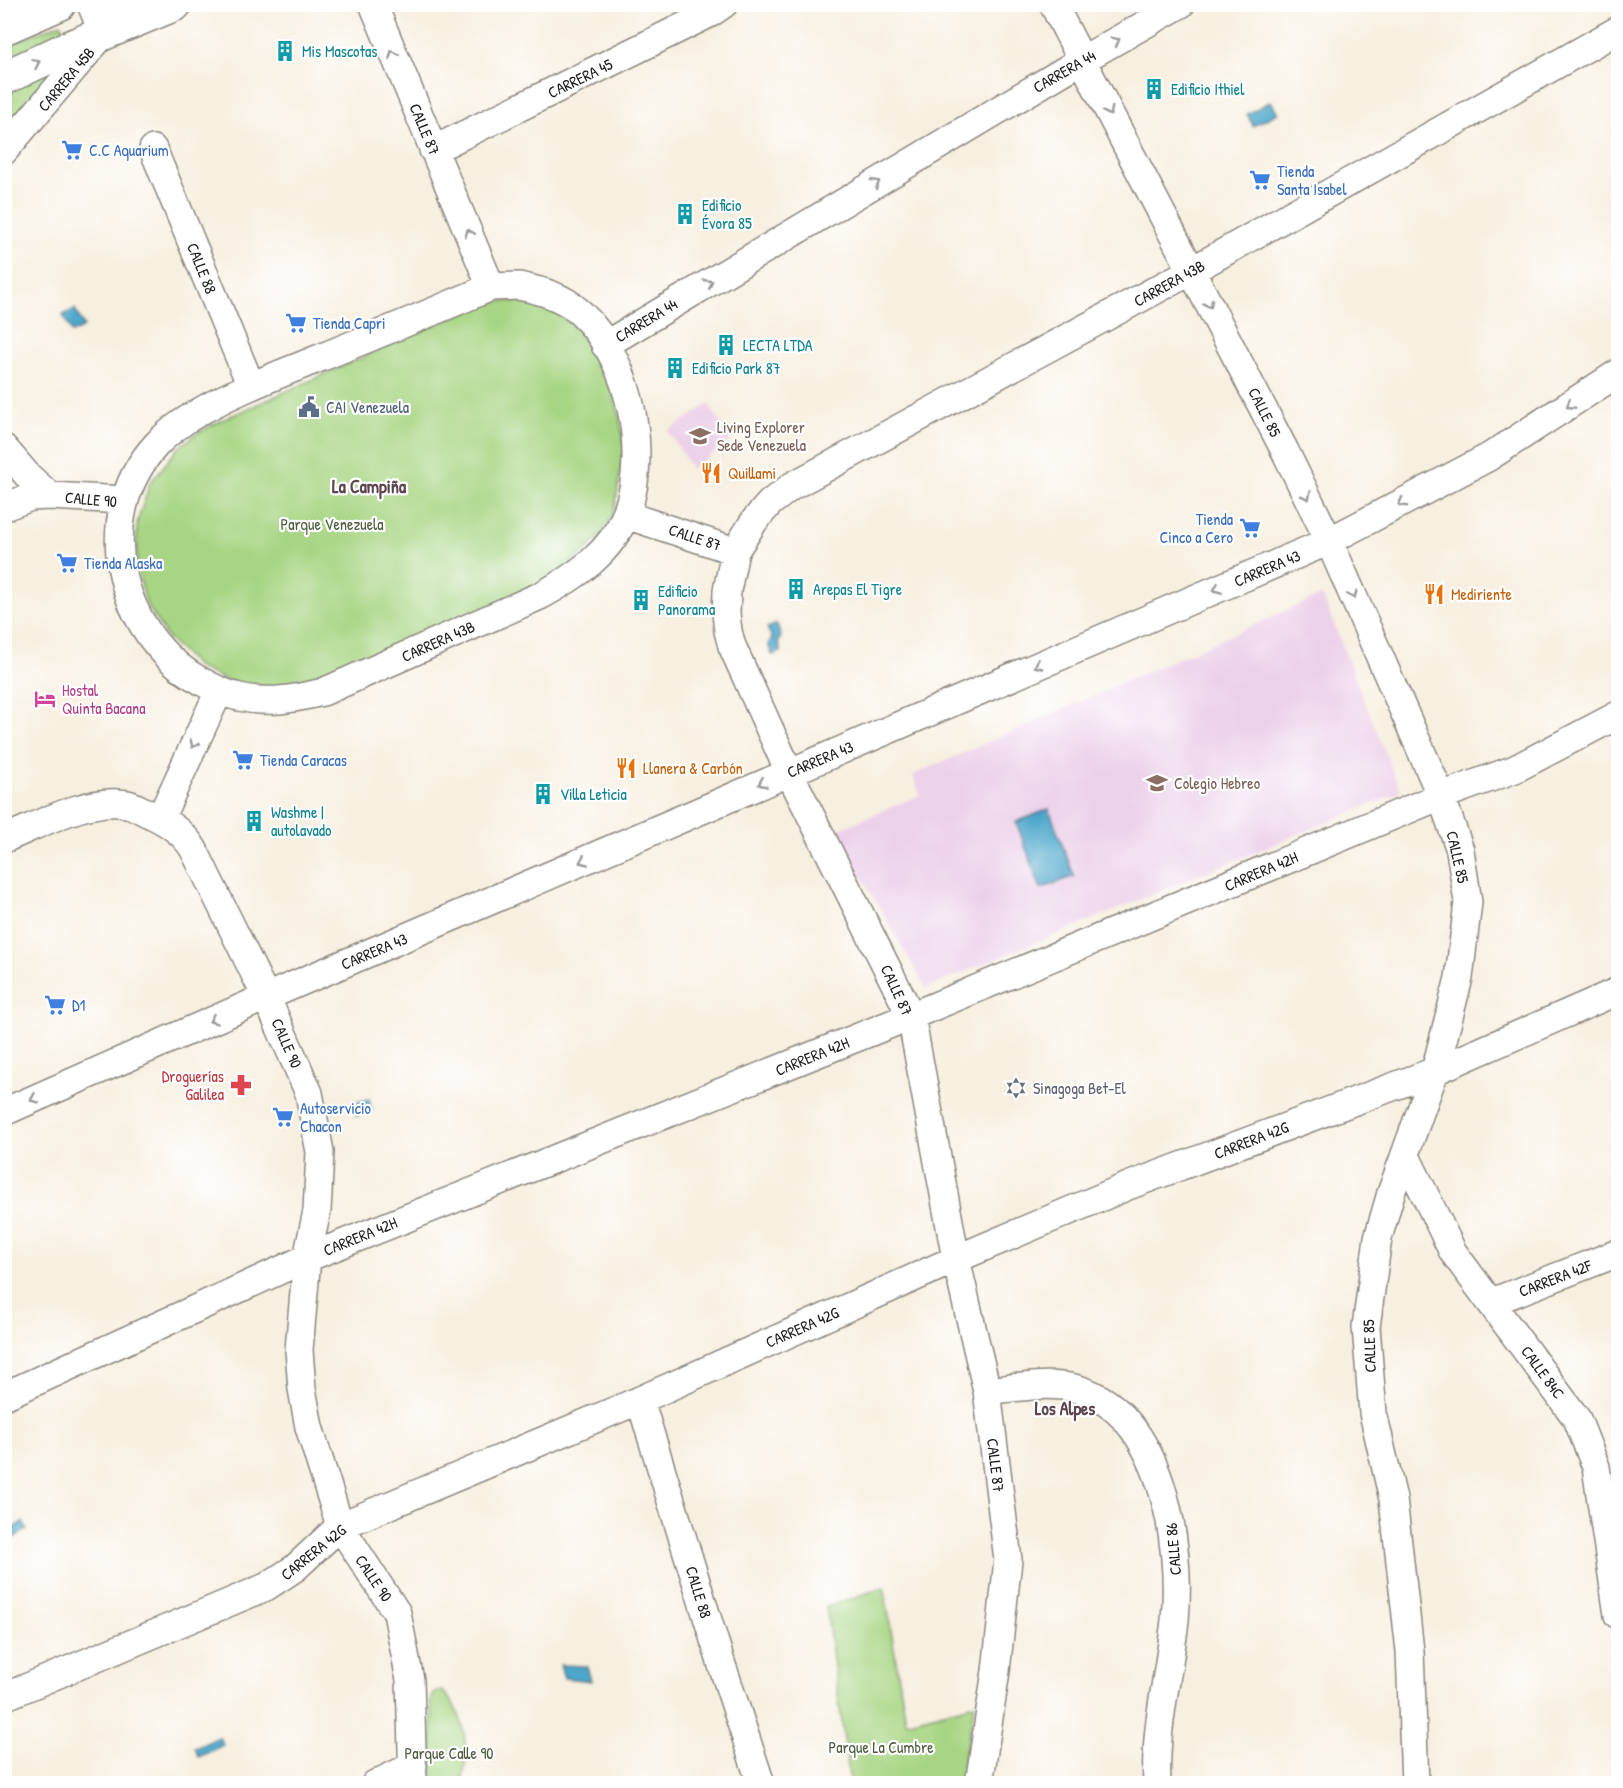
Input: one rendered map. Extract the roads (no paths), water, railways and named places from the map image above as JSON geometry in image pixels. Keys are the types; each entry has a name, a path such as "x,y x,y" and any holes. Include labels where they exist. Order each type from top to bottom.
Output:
{"main road":[{"path":"4,28 58,4"},
{"path":"4,78 97,19 175,4"}],"street":[{"name":"CARRERA 45B","path":"4,151 97,19 124,4"},
{"name":"CALLE 87","path":"373,4 491,287"},
{"name":"CARRERA 45","path":"434,150 701,18 724,4"},
{"name":"CALLE 85","path":"1053,4 1329,541 1441,796 1460,850 1468,902 1459,978 1435,1071 1378,1238 1366,1327 1373,1413 1393,1499 1410,1651 1415,1784"},
{"name":"CARRERA 44","path":"124,500 131,482 156,445 185,420 251,386 491,287 519,286 546,292 570,304 590,323 605,345 1082,60 1181,4"},
{"name":"CARRERA 43B","path":"735,551 755,520 770,503 792,486 1191,271 1618,30"},
{"name":"CALLE 88","path":"153,149 251,386"},
{"path":"605,345 627,391 633,415 636,465 633,491 626,515"},
{"name":"CARRERA 43","path":"4,1112 266,997 1329,541 1489,458 1618,373"},
{"name":"CALLE 90","path":"5,449 28,476 50,496 124,500 119,533 120,566 129,598 144,628 164,654 190,675 219,691"},
{"name":"CALLE 90","path":"4,499 8,470 5,449"},
{"path":"4,507 30,497 50,496"},
{"name":"CALLE 87","path":"626,515 735,551 727,591 726,613 732,646 789,772 911,1016 956,1259 987,1391 1008,1560 996,1671 979,1784"},
{"name":"CARRERA 43B","path":"219,691 267,701 291,700 323,692 531,600 575,577 606,547 626,515"},
{"path":"4,839 79,809 100,804 128,804 160,819 219,691"},
{"name":"CARRERA 42H","path":"4,1396 307,1258 911,1016 1441,796 1515,769 1618,715"},
{"name":"CALLE 90","path":"160,819 177,830 192,847 266,997 309,1093 320,1152 317,1211 307,1258 299,1350 302,1389 309,1427 340,1526 398,1613 410,1680 413,1775"},
{"name":"CARRERA 42G","path":"4,1697 266,1587 295,1568 340,1526 640,1400 956,1259 1128,1186 1435,1071 1618,991"},
{"name":"CALLE 84C","path":"1405,1154 1453,1252 1577,1419 1596,1467 1618,1615"},
{"name":"CARRERA 42F","path":"1492,1302 1618,1253"},
{"name":"CALLE 86","path":"987,1391 1040,1385 1077,1389 1096,1396 1122,1416 1142,1443 1168,1503 1172,1524 1176,1582 1175,1617 1156,1746 1157,1784"},
{"name":"CALLE 88","path":"640,1400 761,1784"},
{"path":"375,1784 413,1775"}],"water":[{"path":"1271,101 1278,113 1253,126 1247,114"},
{"path":"75,309 84,327 72,333 63,315"},
{"path":"777,624 781,637 778,642 781,652 772,655 768,644 772,638 767,628"},
{"path":"1049,809 1074,876 1041,889 1016,822"},
{"path":"369,1099 372,1111 356,1116 352,1104"},
{"path":"23,1522 27,1530 5,1543 5,1532"},
{"path":"560,1665 587,1666 591,1681 564,1678"},
{"path":"219,1737 223,1745 199,1757 195,1748"}],"place":[{"name":"Mis Mascotas","path":"285,51"},
{"name":"Edificio Ithiel","path":"1154,89"},
{"name":"C.C Aquarium","path":"72,150"},
{"name":"Tienda Santa Isabel","path":"1260,180"},
{"name":"Edificio Évora 85","path":"685,214"},
{"name":"Tienda Capri","path":"296,323"},
{"name":"LECTA LTDA","path":"726,345"},
{"name":"Edificio Park 87","path":"675,368"},
{"name":"CAI Venezuela","path":"309,407"},
{"name":"Living Explorer Sede Venezuela","path":"700,436"},
{"name":"Quillami","path":"711,473"},
{"name":"Tienda Cinco a Cero","path":"1250,528"},
{"name":"Tienda Alaska","path":"67,563"},
{"name":"Arepas El Tigre","path":"796,589"},
{"name":"Mediriente","path":"1434,594"},
{"name":"Edificio Panorama","path":"641,600"},
{"name":"Hostal Quinta Bacana","path":"45,699"},
{"name":"Tienda Caracas","path":"243,760"},
{"name":"Llanera & Carbón","path":"626,768"},
{"name":"Colegio Hebreo","path":"1157,783"},
{"name":"Villa Leticia","path":"543,794"},
{"name":"Washme | autolavado","path":"254,821"},
{"name":"D1","path":"55,1005"},
{"name":"Droguerías Galilea","path":"241,1085"},
{"name":"Sinagoga Bet-El","path":"1016,1088"},
{"name":"Autoservicio Chacon","path":"283,1117"}],"district":[{"name":"La Campiña","path":"369,486"},
{"name":"Los Alpes","path":"1065,1408"}],"park label":[{"name":"Parque Venezuela","path":"332,524"},
{"name":"Parque La Cumbre","path":"881,1747"},
{"name":"Parque Calle 90","path":"449,1753"}]}
